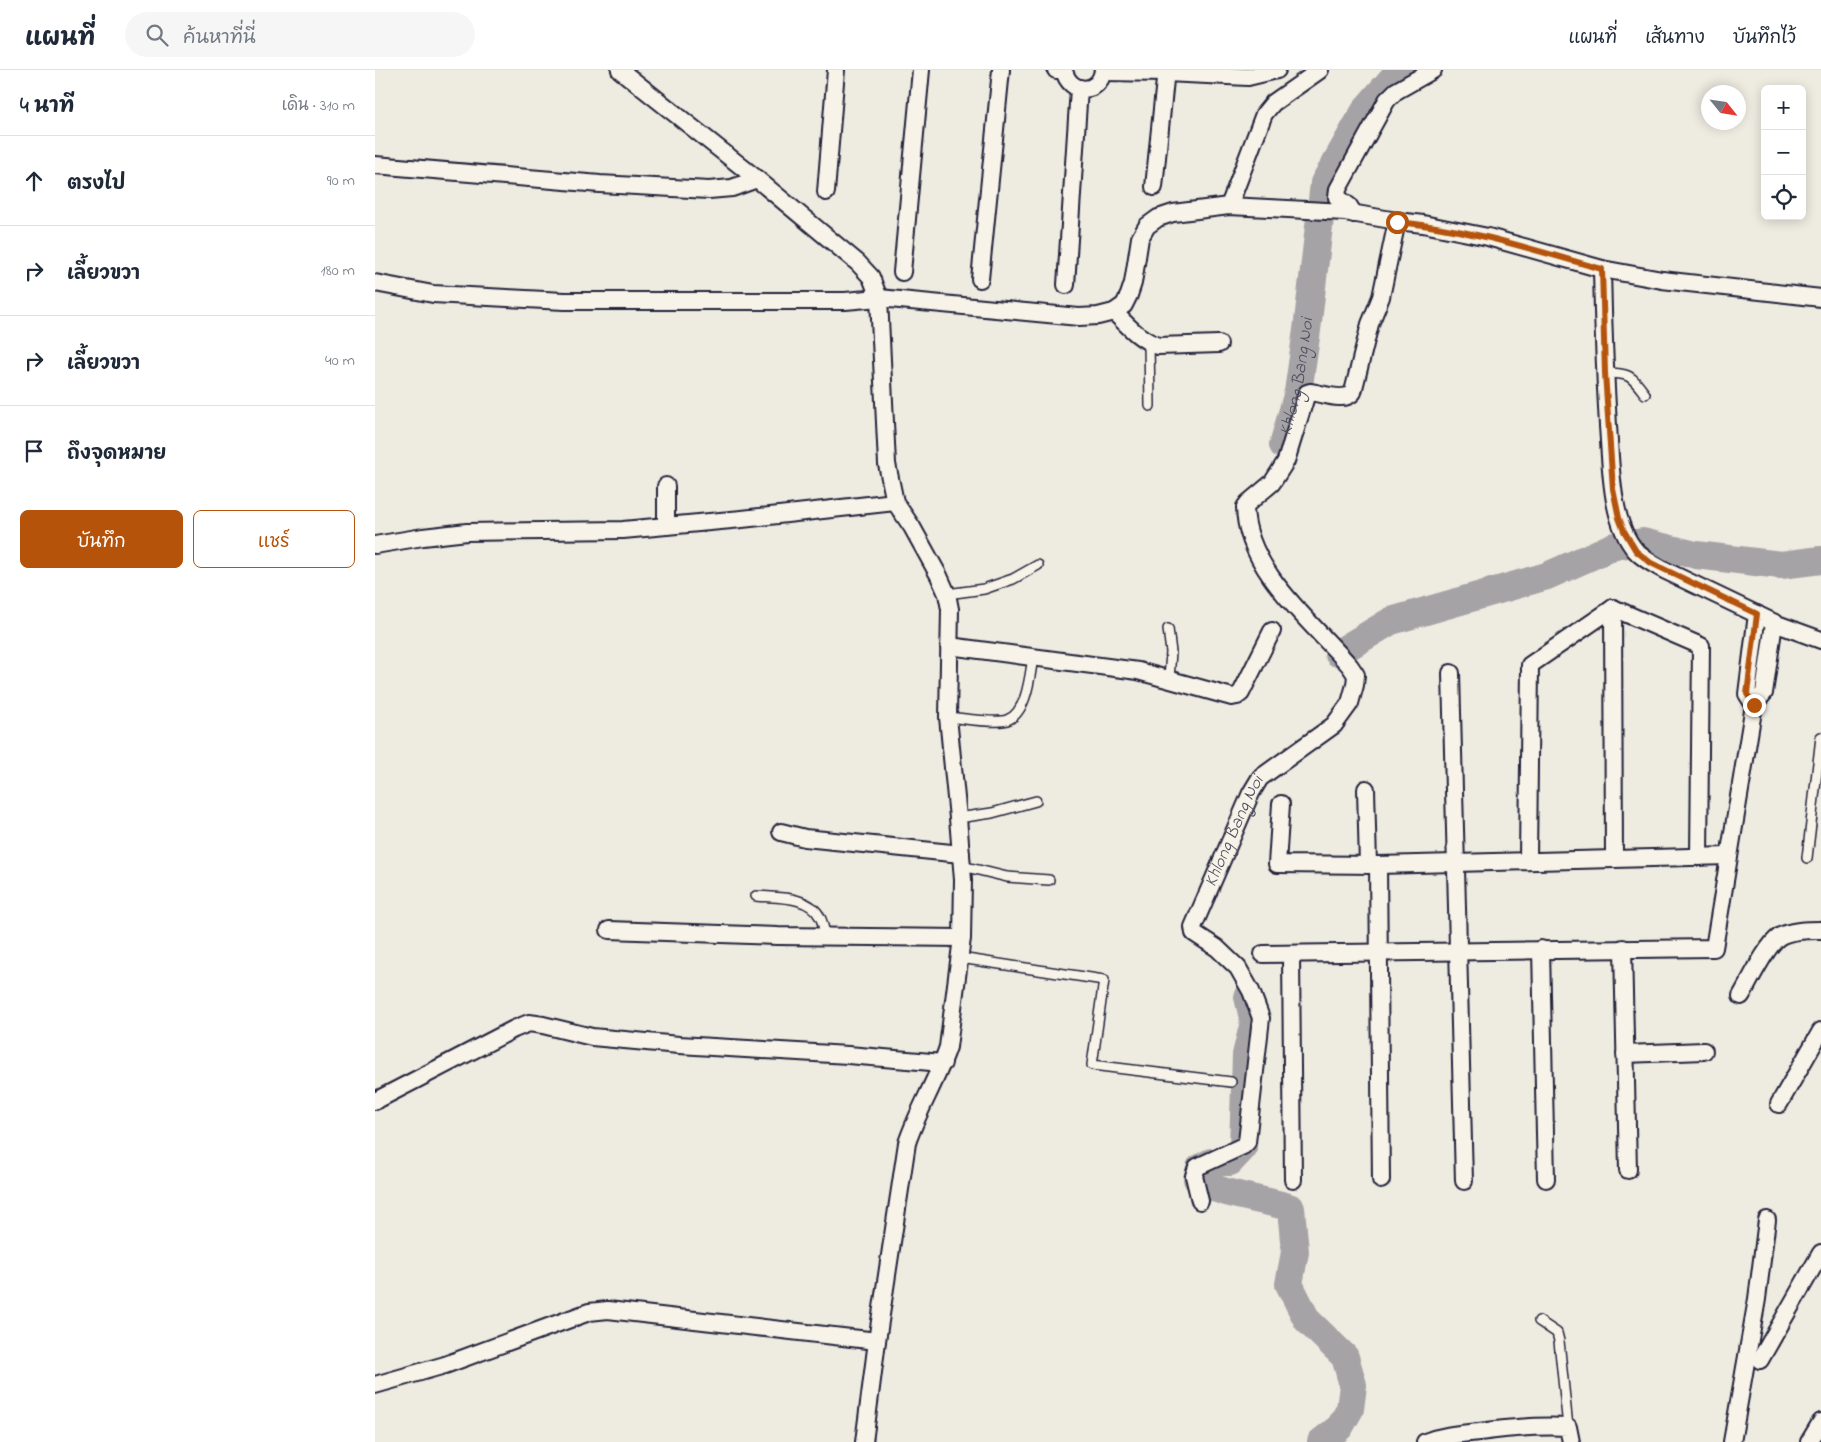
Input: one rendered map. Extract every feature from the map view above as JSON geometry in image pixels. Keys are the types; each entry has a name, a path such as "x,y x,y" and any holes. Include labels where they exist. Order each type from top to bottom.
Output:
{"street":[{"path":"620,70 757,179 858,263 871,277 879,298 887,464 895,502 912,527 939,576 947,594 950,608 948,716 961,860 962,938 950,1036 943,1062 907,1144 864,1442"},
{"path":"827,192 836,70"},
{"path":"902,272 921,70"},
{"path":"981,279 1001,70"},
{"path":"1056,70 1064,70 1069,82 1079,88 1092,87 1097,84 1103,71 1248,74 1277,70"},
{"path":"1229,206 1264,114 1273,103 1321,70"},
{"path":"1349,213 1349,206 1337,197 1336,192 1391,95 1433,70"},
{"path":"1153,187 1166,71"},
{"path":"1066,285 1079,88"},
{"path":"375,165 600,184 709,190 732,188 757,179"},
{"path":"375,283 433,294 564,301 845,301 879,298 1079,317 1098,316 1114,312 1124,305 1129,295 1140,238 1147,226 1158,218 1173,213 1229,206 1349,213 1397,222 1446,228 1532,249 1602,269 1662,280 1821,298"},
{"path":"1200,1201 1194,1176 1197,1167 1246,1143 1261,1018 1251,991 1238,968 1217,948 1194,933 1193,927 1257,782 1335,725 1350,704 1356,675 1351,666 1277,586 1266,570 1251,541 1245,507 1272,483 1285,461 1307,393 1344,398 1350,396 1353,392 1370,324 1381,297 1397,222"},
{"path":"1602,269 1605,373 1613,489 1619,518 1624,531 1636,551 1651,563 1774,623 1821,640"},
{"path":"1114,312 1136,334 1158,346 1219,344"},
{"path":"666,486 666,526"},
{"path":"375,545 467,532 623,530 895,502"},
{"path":"1613,608 1701,646 1699,857"},
{"path":"1613,608 1614,859"},
{"path":"1528,861 1530,665 1613,608"},
{"path":"1754,705 1747,694 1757,614"},
{"path":"1263,954 1714,948 1754,705 1764,693 1774,623"},
{"path":"949,646 1138,671 1227,696 1237,696 1244,688 1272,631"},
{"path":"1451,673 1464,1181"},
{"path":"1366,789 1379,951 1381,1180"},
{"path":"1281,804 1277,864 1373,865 1729,856"},
{"path":"781,832 813,839 961,860"},
{"path":"609,930 962,938"},
{"path":"1741,996 1771,945 1780,936 1795,932 1821,930"},
{"path":"1623,948 1628,1170"},
{"path":"1541,950 1546,1179"},
{"path":"1291,954 1293,1180"},
{"path":"375,1101 513,1029 529,1023 543,1024 592,1037 679,1045 943,1062"},
{"path":"1779,1104 1821,1031"},
{"path":"1625,1054 1704,1051"},
{"path":"1732,1442 1757,1299 1767,1220"},
{"path":"1761,1360 1821,1253"},
{"path":"375,1385 445,1365 589,1312 608,1310 877,1342"},
{"path":"1809,1442 1821,1422"},
{"path":"1425,1442 1441,1436 1520,1426 1570,1434"}],"lane":[{"path":"1149,342 1150,406"},
{"path":"1605,373 1628,374 1645,394"},
{"path":"947,594 984,589 1006,582 1038,565"},
{"path":"1168,629 1171,652 1169,679"},
{"path":"948,716 1006,720 1014,715 1027,691 1033,657"},
{"path":"1807,858 1821,737"},
{"path":"958,818 992,813 1036,801"},
{"path":"961,860 1007,877 1049,880"},
{"path":"756,896 803,902 820,917 825,936"},
{"path":"959,958 1104,980 1092,1065 1231,1082"},
{"path":"1539,1321 1557,1333 1559,1340 1570,1434"}],"waterway":[{"name":"Khlong Bang Noi","path":"1283,445 1298,392 1324,183 1366,109 1392,79 1410,70"},
{"path":"1338,653 1391,621 1547,576 1614,546 1643,542 1696,555 1781,565 1821,560"},
{"name":"Khlong Bang Noi","path":"1248,997 1254,1022 1246,1055 1243,1148 1230,1162 1211,1162 1200,1168 1197,1179 1207,1185 1230,1193 1291,1208 1295,1252 1289,1284 1307,1320 1345,1357 1353,1385 1350,1409 1340,1427 1321,1442"}],"route":[{"path":"1397,222 1446,228 1602,269 1605,373 1613,489 1619,518 1624,531 1636,551 1651,563 1757,614 1747,694 1754,705"}]}
